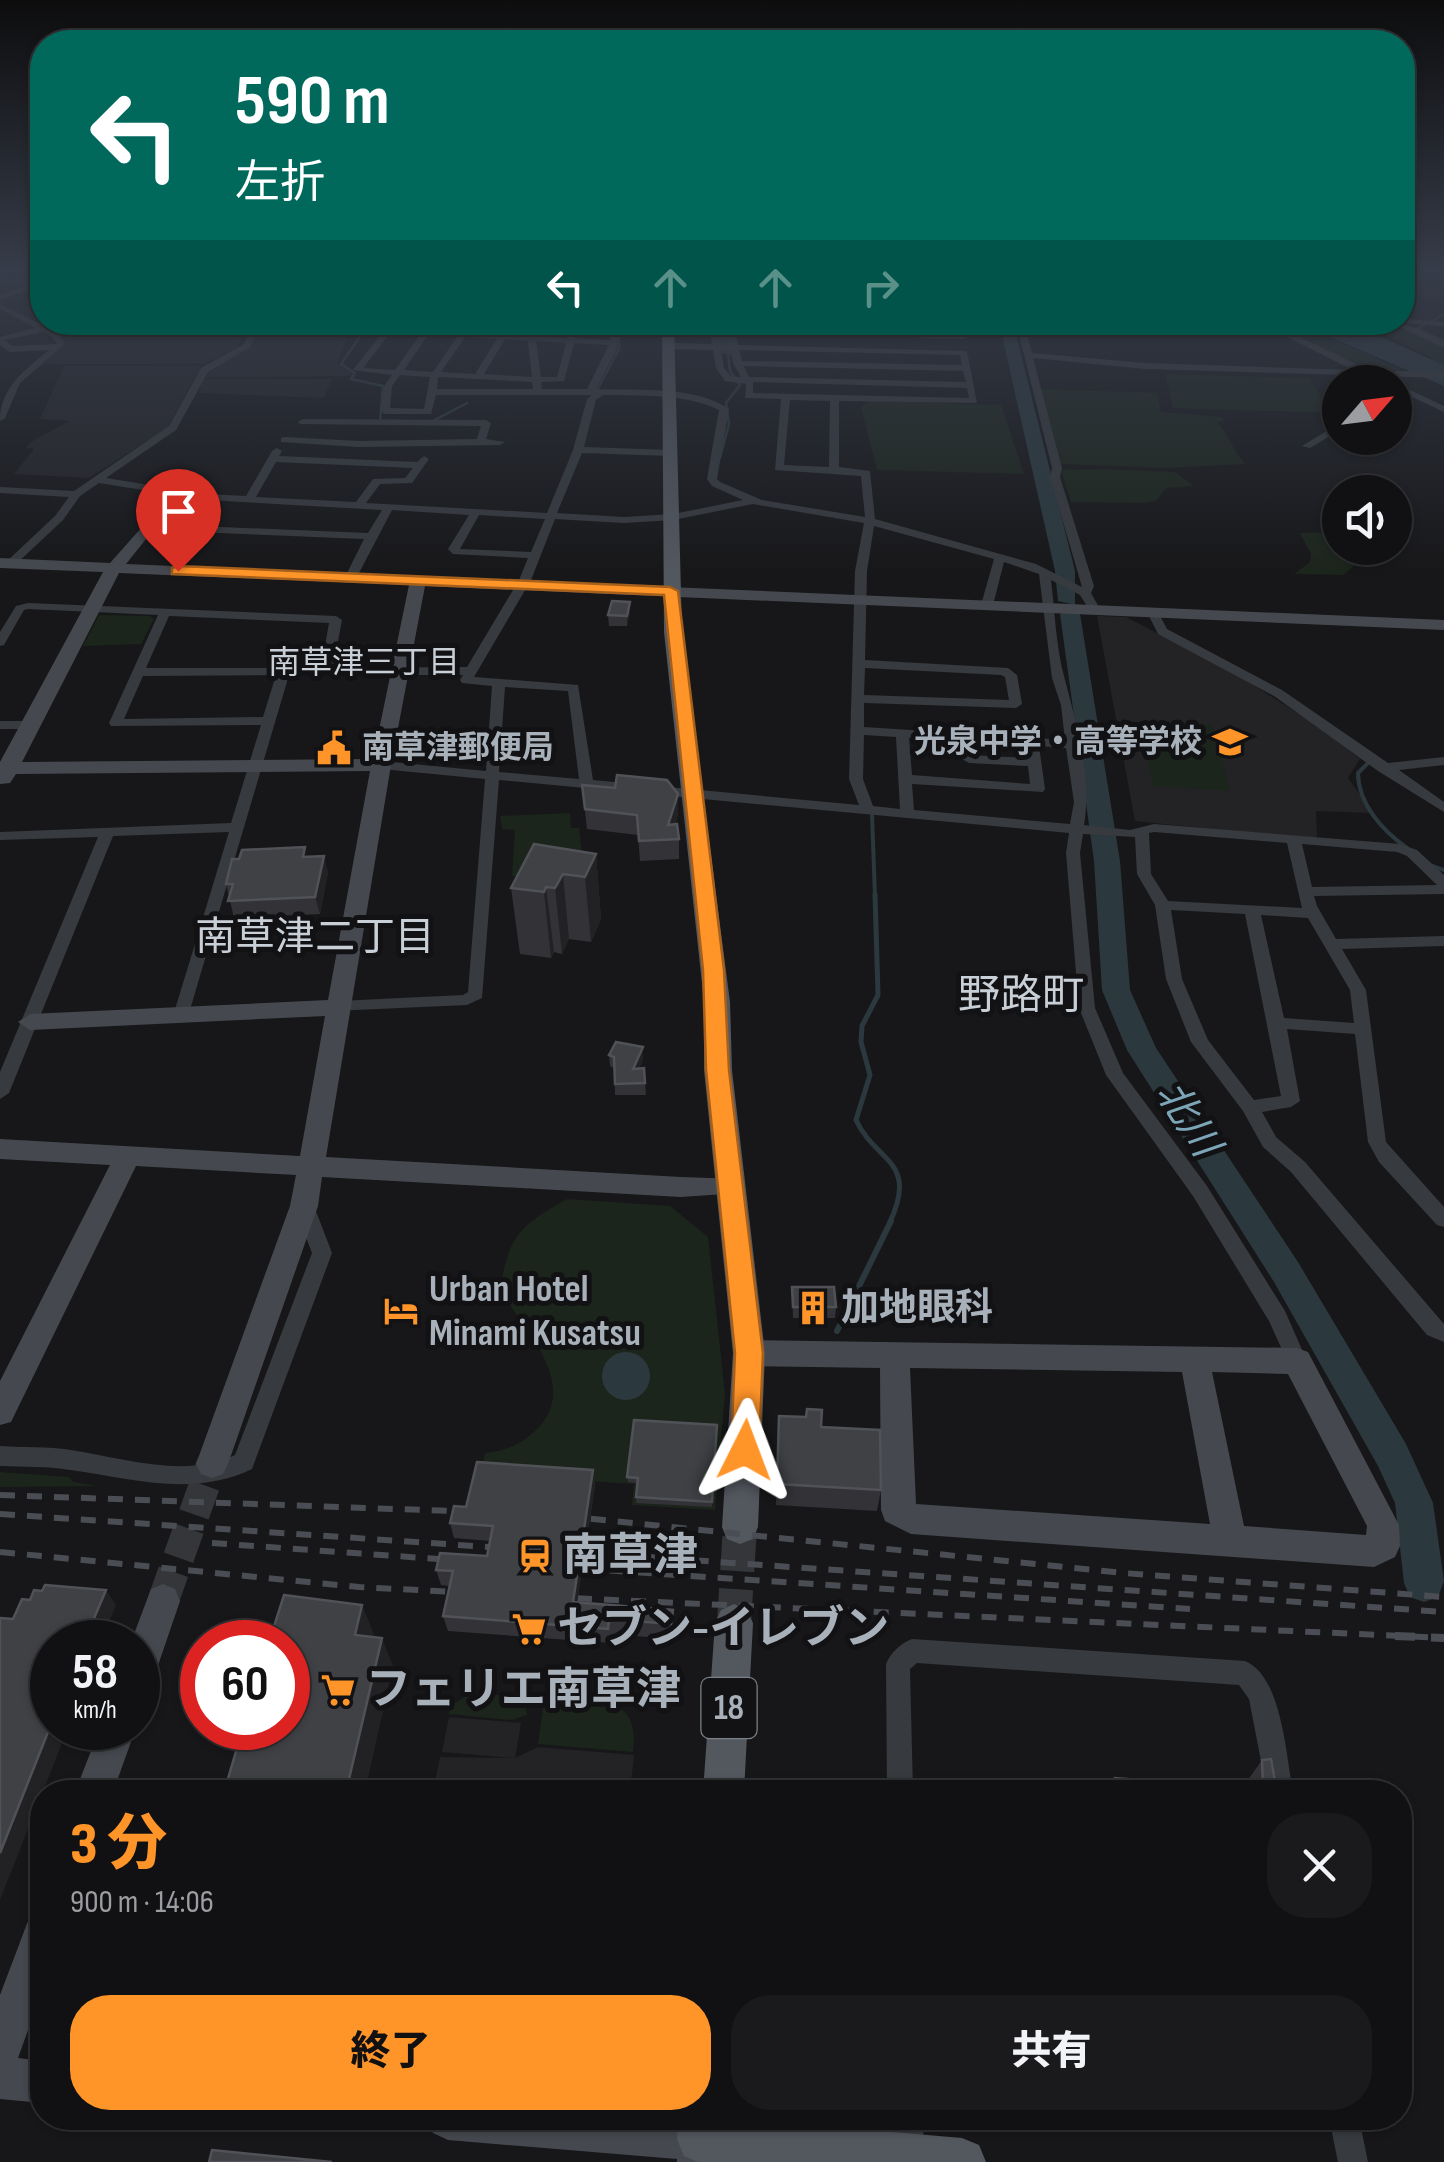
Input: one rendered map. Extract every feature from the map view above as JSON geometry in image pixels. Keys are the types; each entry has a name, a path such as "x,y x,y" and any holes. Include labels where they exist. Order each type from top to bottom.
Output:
{"main road":[{"path":"671,373 670,591 717,1002 718,1070 749,1353 740,1527"},
{"name":"18","path":"724,1780 734,1624"},
{"path":"701,2140 908,2137 962,2162"}],"street":[{"path":"0,418 16,382 27,373"},
{"path":"5,563 60,518 76,494 173,428 202,373"},
{"path":"384,373 536,380 561,379 562,373"},
{"path":"395,374 388,386 386,410 428,412 436,373"},
{"path":"476,378 479,373"},
{"path":"535,373 538,393"},
{"path":"586,783 574,688 468,682 536,555 578,450 602,373"},
{"path":"722,373 728,378 746,380 970,385"},
{"path":"742,373 748,396 974,402 968,373"},
{"path":"875,373 877,400"},
{"path":"1032,373 1057,468 1055,477 1088,586 1086,601"},
{"path":"1412,374 1444,375"},
{"path":"432,392 707,398 722,406 724,426 712,479 752,501 869,521 1000,557 1047,572 1086,601"},
{"path":"466,403 595,394"},
{"path":"1412,394 1444,409"},
{"path":"786,397 779,468 866,473 869,521 861,570 856,779 867,808"},
{"path":"834,470 835,398"},
{"path":"250,499 284,440 306,418 486,424 480,442"},
{"path":"1306,446 1322,437"},
{"path":"284,440 359,444 500,442"},
{"path":"358,506 377,481 408,481 434,442"},
{"path":"578,450 671,453"},
{"path":"272,459 420,465"},
{"path":"95,479 176,494 552,517 673,517 752,501"},
{"path":"0,490 76,494"},
{"path":"3,774 112,568 176,494"},
{"path":"352,573 388,507"},
{"path":"475,513 453,549 457,552 536,555"},
{"path":"147,527 372,536"},
{"path":"987,605 1000,557"},
{"path":"5,563 1054,608 1086,601 1153,612 1444,625"},
{"path":"895,1356 897,1510 911,1519 1374,1551 1383,1546 1383,1525 1278,1317 1200,1191 1115,1076 1087,1008 1073,853 1081,802 1068,704 1058,678 1054,608 1047,572"},
{"path":"212,1464 304,1206 381,765 418,580"},
{"path":"0,642 20,608 336,620 327,669"},
{"path":"165,612 116,723 267,722"},
{"path":"1153,612 1162,631 1278,694 1444,808"},
{"path":"858,699 1016,704 1011,675 1004,672 861,664"},
{"path":"138,672 400,668 471,671"},
{"path":"181,1016 284,670"},
{"path":"30,1022 467,1000 476,994 499,684"},
{"path":"0,725 30,725"},
{"path":"858,731 1073,744"},
{"path":"902,734 907,812"},
{"path":"904,780 1038,788 1032,741"},
{"path":"968,759 1034,762"},
{"path":"1383,768 1444,760"},
{"path":"3,774 381,765 1078,829 1400,848 1412,853 1444,886"},
{"path":"1022,788 1028,824"},
{"path":"0,836 237,827"},
{"path":"0,1092 107,832"},
{"path":"1136,832 1144,874 1164,905 1174,979 1186,1012 1223,1076 1250,1107 1270,1142 1298,1167 1434,1329 1444,1333"},
{"path":"1294,840 1312,913 1358,990 1377,1142 1386,1157 1443,1217"},
{"path":"1306,892 1444,886"},
{"path":"1164,905 1312,913"},
{"path":"1250,1107 1291,1100 1252,910"},
{"path":"1330,944 1444,942"},
{"path":"1278,1022 1364,1029"},
{"path":"0,1149 681,1188 730,1186"},
{"path":"0,1412 127,1157"},
{"path":"0,1456 76,1460 124,1472 228,1474 244,1462 322,1253 304,1206"},
{"path":"749,1353 1298,1361"},
{"path":"1194,1359 1230,1540"},
{"path":"157,1620 164,1601"},
{"path":"900,1780 898,1664 912,1651 1245,1673 1261,1693 1278,1780"},
{"path":"98,1780 110,1750"},
{"path":"0,2052 30,1968"},
{"path":"0,2078 30,2081"},
{"path":"586,2130 701,2140"},
{"path":"1346,2130 1353,2162"}],"shaded area":[{"path":"61,373 198,373 167,428 89,478 14,474 34,449 26,447 31,442 69,421 40,419"},
{"path":"208,373 352,373 351,376 205,378"},
{"path":"1414,373 1444,373 1444,386"},
{"path":"1165,374 1310,378 1322,399 1322,413 1173,408"},
{"path":"202,379 332,379 324,398 199,393"},
{"path":"1040,389 1157,393 1161,412 1222,417 1224,420 1217,423 1246,464 1167,468 1061,464"},
{"path":"871,401 1001,405 1024,474 877,470 861,407"},
{"path":"1061,470 1175,472 1194,486 1166,488 1156,501 1143,503 1071,502"},
{"path":"1322,532 1322,565 1355,565 1343,575 1294,574 1310,562 1311,554 1300,533"},
{"path":"99,615 154,619 141,644 83,646"},
{"name":"光泉中学・高等学校","path":"1097,616 1126,617 1239,676 1318,726 1360,759 1348,778 1373,813 1316,811 1317,840 1135,821"},
{"path":"1140,721 1213,725 1230,791 1153,786"},
{"path":"570,813 571,828 579,828 585,880 512,876 515,830 502,829 500,816"},
{"path":"567,1199 670,1206 708,1237 725,1394 715,1510 632,1505 634,1484 481,1474 485,1453 523,1440 548,1415 553,1397 545,1360 500,1291 507,1258 518,1235 537,1217"},
{"path":"626,1352 643,1359 650,1376 643,1393 626,1400 609,1393 602,1376 609,1359"},
{"path":"0,1472 69,1477 73,1482 98,1486 0,1487"},
{"path":"471,1693 523,1697 527,1715 511,1720 448,1714 452,1705"},
{"path":"550,1698 611,1704 622,1710 634,1732 633,1752 538,1744 544,1701"},
{"path":"449,1717 521,1723 515,1758 538,1747 634,1755 631,1780 435,1780 440,1757 514,1758 442,1752"}],"building":[{"path":"612,601 630,602 627,616 608,615"},
{"path":"617,775 667,780 678,794 668,825 677,824 679,839 639,841 637,815 585,809 582,785 615,788"},
{"path":"534,844 596,854 585,877 563,874 555,888 546,887 544,892 511,888"},
{"path":"305,847 303,857 324,856 315,897 228,901 233,884 226,884 232,859 239,859 242,850"},
{"path":"616,1042 643,1047 633,1069 644,1068 645,1083 615,1084 614,1057 609,1055"},
{"path":"792,1287 834,1287 836,1307 793,1307"},
{"path":"807,1409 822,1410 821,1427 880,1430 881,1490 777,1484 779,1416 806,1417"},
{"path":"634,1420 717,1425 712,1502 636,1497 638,1478 627,1477"},
{"path":"477,1462 593,1470 573,1602 673,1610 671,1624 609,1619 608,1629 443,1616 453,1571 436,1570 440,1553 487,1556 493,1526 450,1523 454,1506 466,1507"},
{"path":"45,1585 106,1590 93,1620 30,1620 30,1750 41,1750 0,1853 0,1618 13,1619 22,1599 30,1600 34,1590 42,1591"},
{"path":"284,1595 362,1605 355,1635 382,1638 349,1780 228,1780 236,1750 310,1750 310,1620 276,1620"},
{"path":"1271,1759 1275,1780 1263,1780 1262,1760"},
{"path":"212,2150 332,2162 209,2162"}],"waterway":[{"path":"355,373 351,379 383,386 380,422"},
{"path":"596,392 606,373"},
{"path":"720,458 729,424 726,403 740,385 731,373"},
{"name":"北川","path":"1018,373 1065,571 1068,601"},
{"path":"431,422 467,403"},
{"name":"北川","path":"1070,614 1107,861 1116,990 1142,1050 1286,1272 1393,1456 1414,1503 1424,1583"},
{"path":"1369,762 1358,773 1362,795 1381,825 1407,848"},
{"path":"872,814 875,897"},
{"path":"1432,866 1444,870"},
{"path":"875,894 878,995 862,1026 861,1042 870,1075 856,1120 897,1174 900,1187 889,1224"},
{"path":"837,1331 891,1221"}],"tunnel":[{"path":"163,1601 212,1464"},
{"path":"734,1623 740,1527"}],"railway":[{"path":"0,1495 480,1512"},
{"path":"0,1514 519,1549"},
{"path":"564,1516 1123,1573 1444,1597"},
{"path":"212,1543 466,1561"},
{"path":"559,1551 1444,1612"},
{"path":"0,1552 359,1587 475,1593"},
{"path":"556,1567 1190,1609"},
{"path":"550,1597 1444,1638 1395,1636"}],"place":[{"name":"光泉中学・高等学校","path":"1230,742"},
{"name":"南草津郵便局","path":"334,748"},
{"name":"加地眼科","path":"813,1308"},
{"name":"Urban Hotel Minami Kusatsu","path":"401,1311"},
{"name":"南草津","path":"535,1556"},
{"name":"セブン-イレブン","path":"529,1629"},
{"name":"フェリエ南草津","path":"338,1690"}],"district":[{"name":"南草津三丁目","path":"364,663"},
{"name":"南草津二丁目","path":"315,938"},
{"name":"野路町","path":"1021,996"}],"route":[{"path":"178,571 670,591 714,970 718,1070 749,1353 745,1450"}]}
